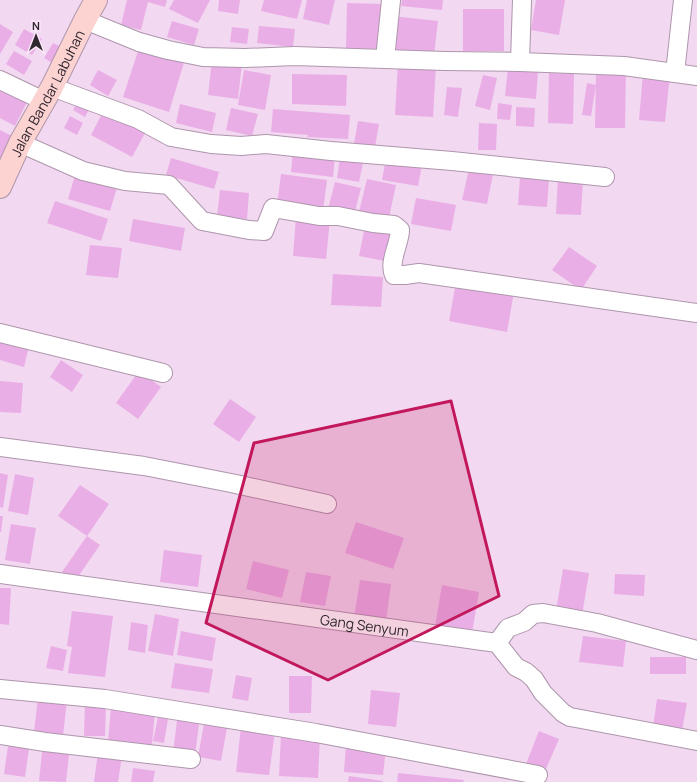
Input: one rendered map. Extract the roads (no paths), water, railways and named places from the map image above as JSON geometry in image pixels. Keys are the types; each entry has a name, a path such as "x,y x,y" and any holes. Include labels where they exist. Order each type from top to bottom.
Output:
{"main road":[{"name":"Jalan Bandar Labuhan","path":"0,187 20,143 48,94 96,0"}],"street":[{"path":"385,59 392,0"},
{"path":"520,62 522,0"},
{"path":"675,73 683,0"},
{"path":"85,20 139,42 168,50 203,56 246,58 295,56 624,66 697,76"},
{"path":"0,80 138,119 171,137 211,144 241,146 266,144 605,177"},
{"path":"20,143 83,170 125,181 169,185 202,221 250,230 264,231 273,208 319,216 338,216 373,223 394,225 400,230 400,236 396,244 392,265 392,273 394,275 419,273 697,313"},
{"path":"0,333 163,372"},
{"path":"0,447 144,466 327,504"},
{"name":"Gang Senyum","path":"0,574 497,643"},
{"path":"697,650 597,623 543,613 533,614 524,622 508,628 497,643 516,667 526,672 534,679 543,693 563,713 581,720 697,742"},
{"path":"0,689 105,699 308,731 538,776"},
{"path":"0,735 44,742 190,759"}]}
